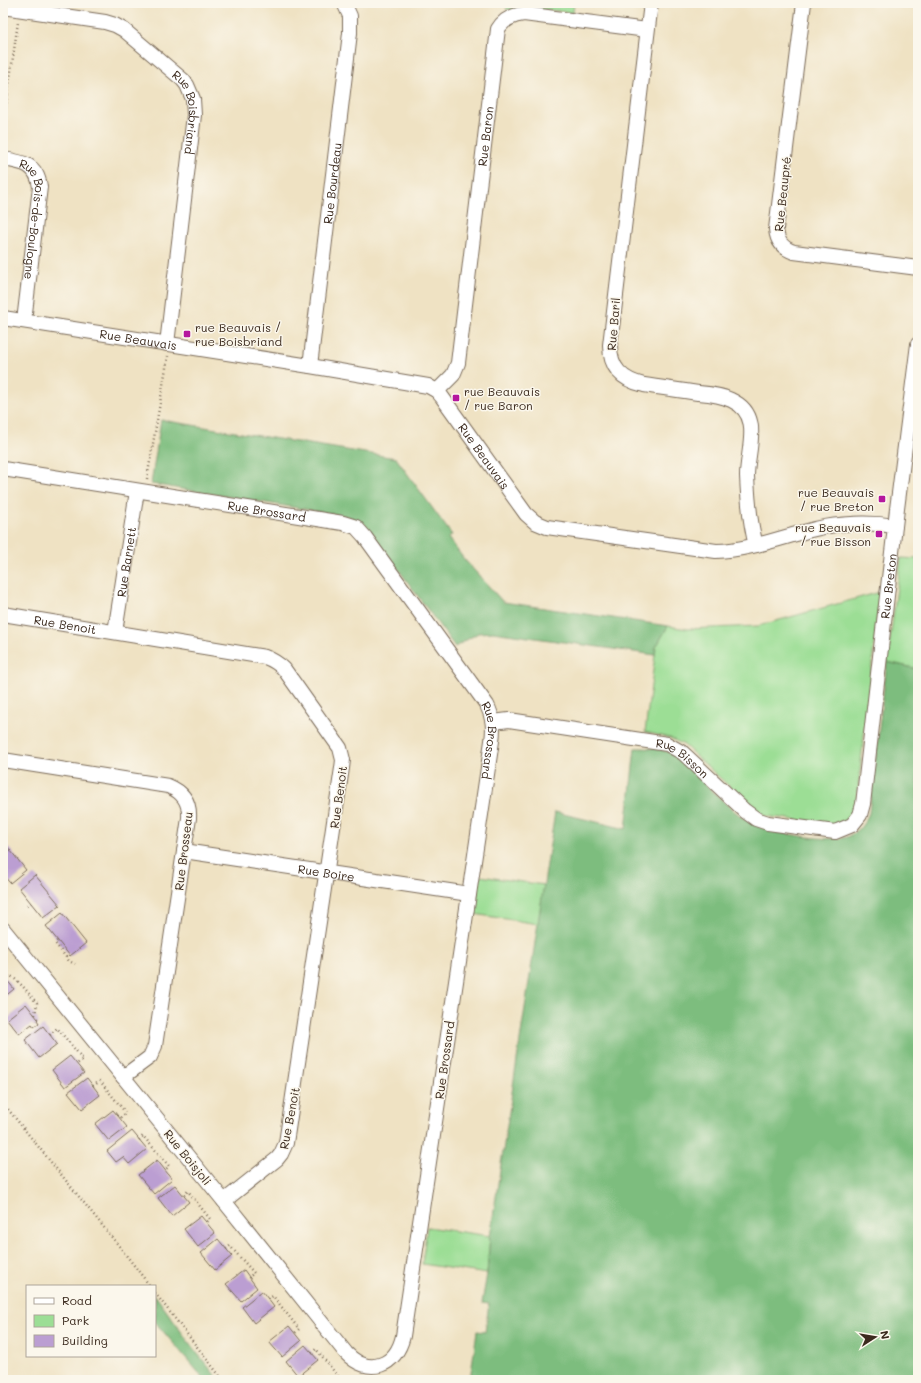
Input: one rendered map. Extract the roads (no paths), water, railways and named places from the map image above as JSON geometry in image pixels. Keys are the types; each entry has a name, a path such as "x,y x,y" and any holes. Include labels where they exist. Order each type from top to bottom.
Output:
{"street":[{"name":"Rue Bourdeau","path":"310,366 351,28 350,16 344,3"},
{"name":"Rue Baril","path":"651,3 610,345 611,360 618,372 632,382 722,396 736,403 742,408 750,421 752,429 747,474 752,530 756,545"},
{"name":"Rue Beaupré","path":"804,3 776,229 779,240 782,246 787,250 794,252 918,268"},
{"name":"Rue Boisbriand","path":"5,6 105,22 119,27 183,80 191,92 194,115 168,348"},
{"name":"Rue Baron","path":"437,391 453,375 458,363 498,29 505,20 524,14 647,30"},
{"name":"Rue Bois-de-Boulogne","path":"3,159 26,164 32,168 39,179 40,187 24,321"},
{"name":"Rue Beauvais","path":"3,318 168,348 310,366 428,386 437,391 526,514 535,522 547,527 716,551 756,545 824,527 874,524 895,526"},
{"name":"Rue Breton","path":"852,825 860,815 862,804 918,344"},
{"name":"Rue Brossard","path":"3,469 142,487 343,523 356,528 365,537 487,705 493,722 492,736 403,1336 398,1352 384,1364"},
{"name":"Rue Barnett","path":"114,632 142,487"},
{"name":"Rue Benoit","path":"3,614 272,659 280,665 336,742 342,754 342,768 327,872 284,1149 272,1163 224,1201"},
{"name":"Rue Bisson","path":"493,722 509,720 667,744 684,753 745,811 756,819 776,825 830,832 841,830 852,825"},
{"name":"Rue Brosseau","path":"3,760 168,786 184,796 189,807 189,818 155,1046 150,1057 123,1077"},
{"name":"Rue Boire","path":"184,851 469,894"},
{"name":"Rue Boisjoli","path":"3,929 352,1359 364,1365 371,1366 384,1364"}],"place":[{"name":"rue Beauvais / rue Boisbriand","path":"187,334"},
{"name":"rue Beauvais / rue Baron","path":"456,398"},
{"name":"rue Beauvais / rue Breton","path":"882,499"},
{"name":"rue Beauvais / rue Bisson","path":"879,534"}]}
